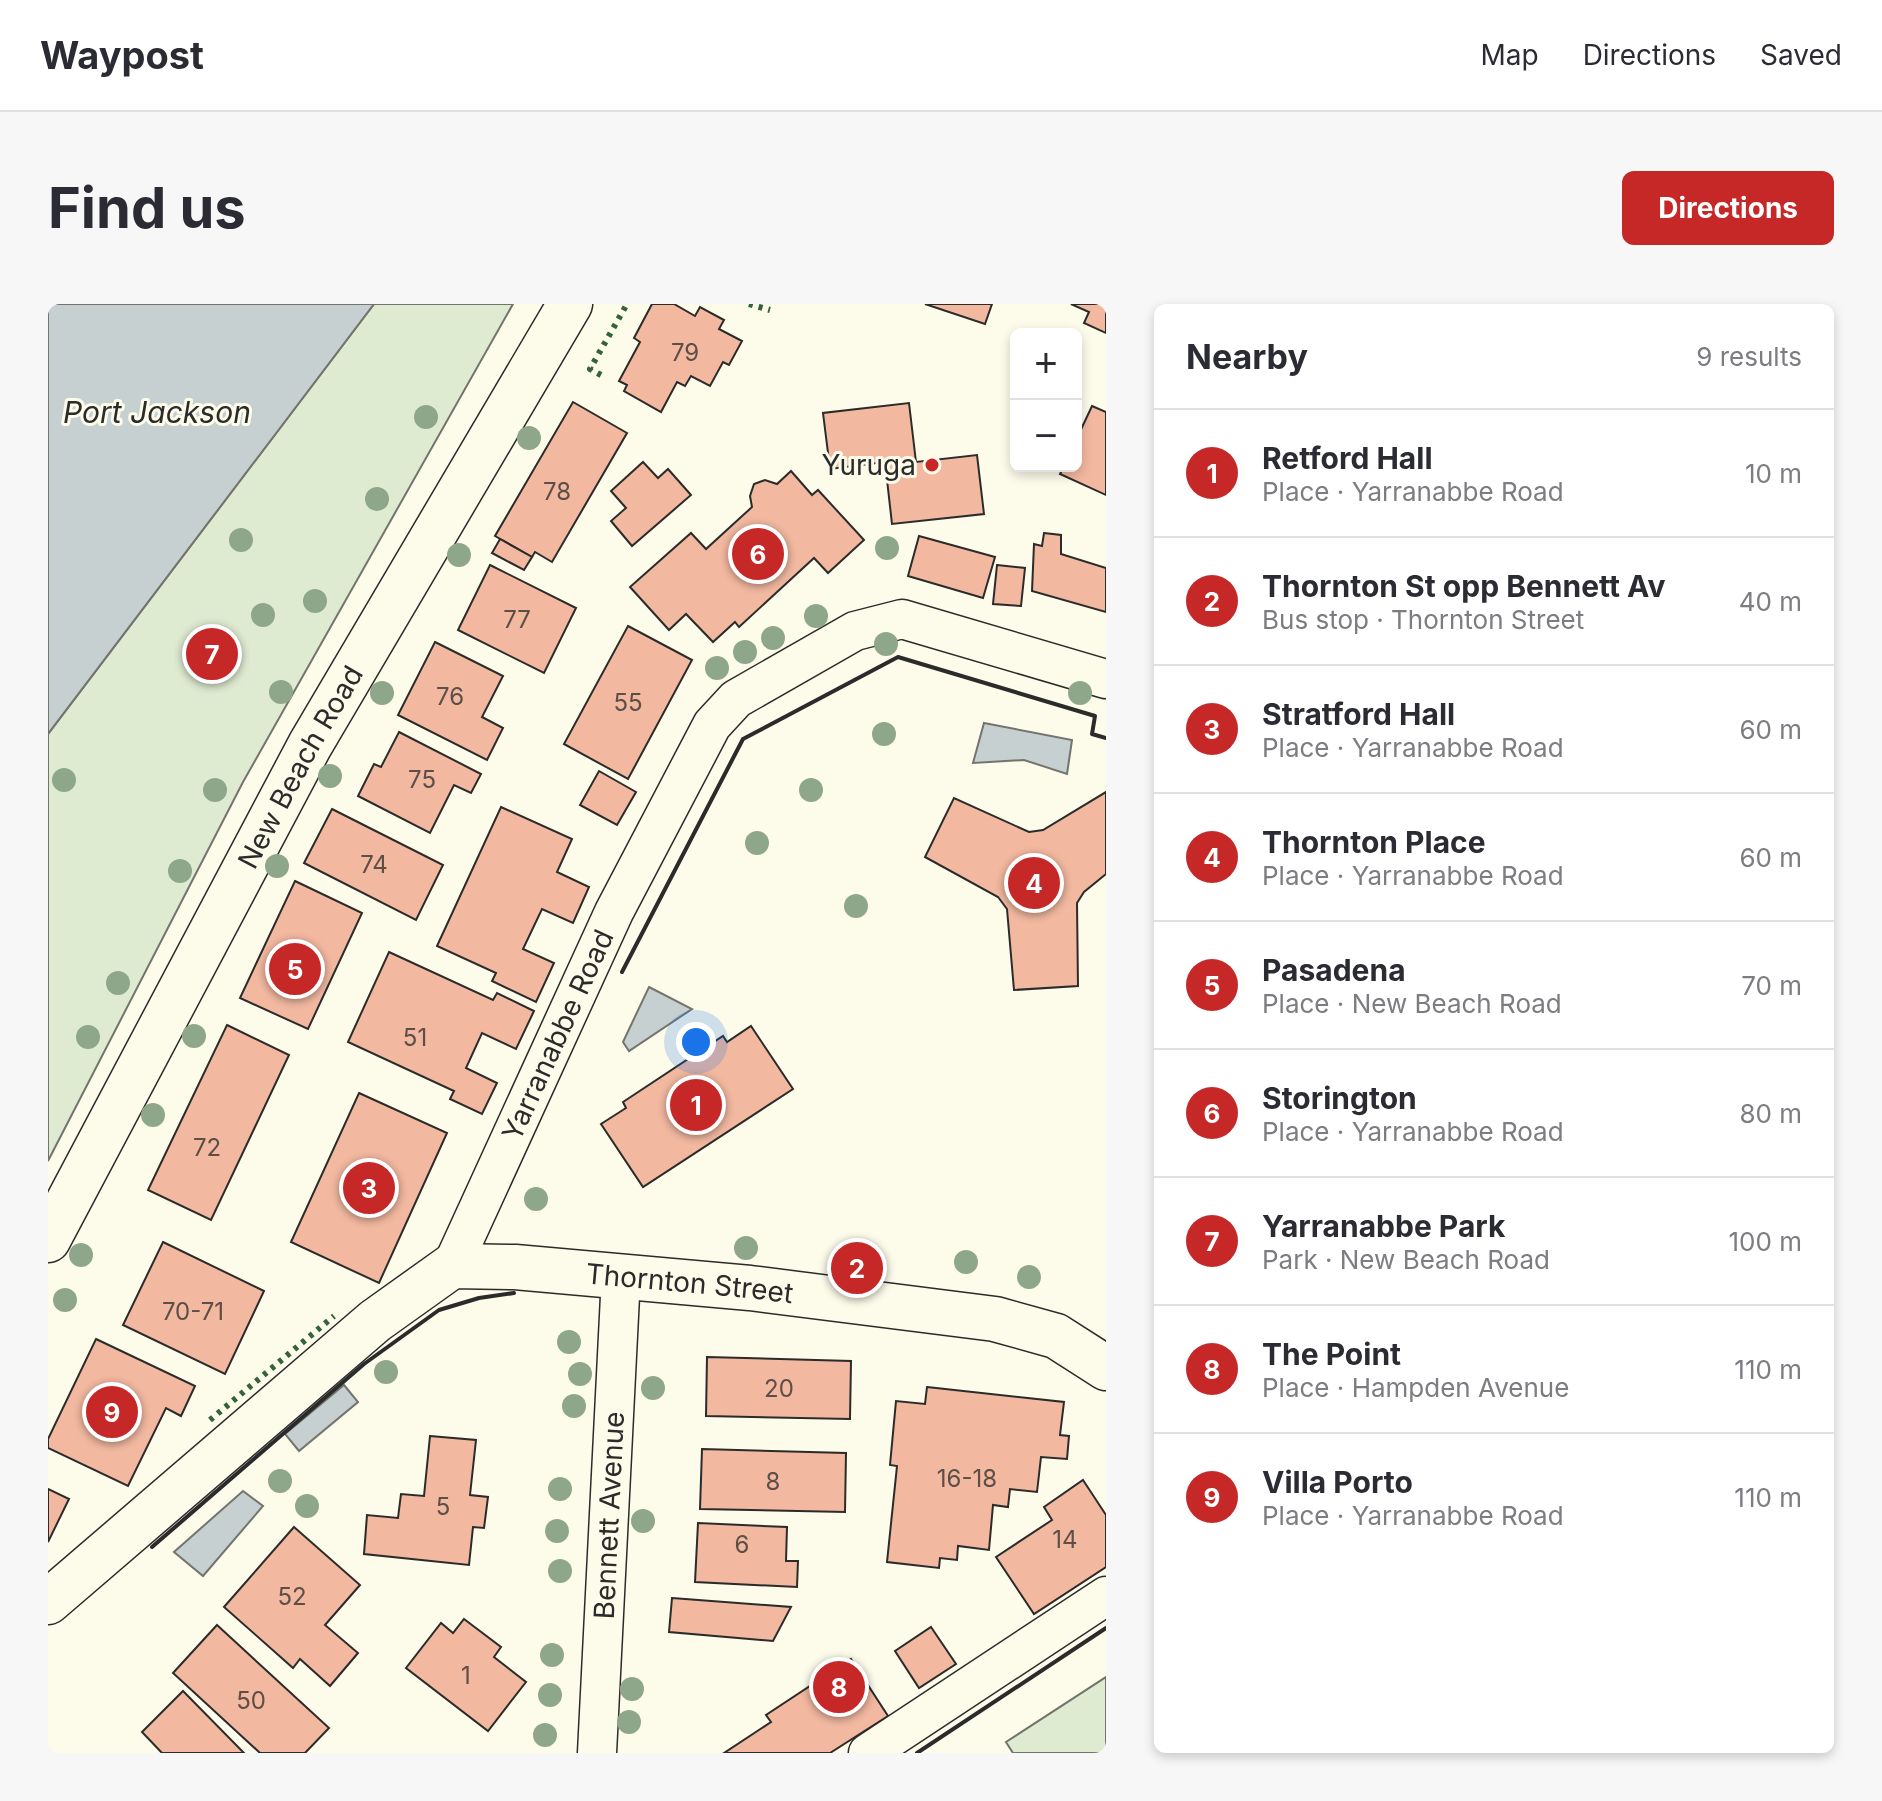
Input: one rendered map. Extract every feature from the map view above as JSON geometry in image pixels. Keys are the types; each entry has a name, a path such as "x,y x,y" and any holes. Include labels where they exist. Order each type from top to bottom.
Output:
{"street":[{"name":"New Beach Road","path":"48,1240 310,745 570,304"},
{"name":"Yarranabbe Road","path":"48,1602 375,1321 452,1266 614,912 712,725 736,699 855,631 902,619 1106,679"},
{"name":"Thornton Street","path":"452,1266 515,1267 750,1288 995,1319 1056,1336 1106,1368"},
{"name":"Bennett Avenue","path":"597,1753 621,1276"},
{"path":"868,1753 1106,1596"}],"green space":[{"path":"374,304 513,304 243,782 48,1161 48,734"},
{"path":"1106,1677 1106,1753 1013,1753 1006,1742"}],"water":[{"name":"Port Jackson","path":"48,304 374,304 48,734"},
{"path":"984,723 1072,740 1067,774 1024,760 973,763"},
{"path":"649,987 692,1009 629,1051 623,1042"},
{"path":"344,1385 358,1402 299,1451 285,1434"},
{"path":"243,1491 263,1506 203,1576 174,1552"}],"building":[{"path":"652,304 674,304 695,316 700,307 724,320 719,329 742,341 729,365 723,362 710,386 691,376 685,386 677,382 661,412 624,391 627,385 619,381 640,342 634,338"},
{"path":"925,304 992,304 985,324"},
{"path":"1071,304 1106,304 1106,333 1084,323 1089,312"},
{"path":"573,402 627,433 552,562 535,552 532,557 495,536"},
{"name":"Yuruga","path":"909,403 916,462 977,455 984,514 892,524 885,462 830,469 823,413"},
{"path":"1092,406 1106,412 1106,495 1060,474 1082,472 1082,427"},
{"path":"643,462 658,478 668,469 691,495 632,546 611,521 626,508 611,491"},
{"path":"791,471 812,495 818,490 864,540 828,573 814,558 739,627 735,622 713,642 686,614 669,630 630,587 691,533 706,549 752,507 750,496 754,484 765,480 777,484"},
{"path":"1044,533 1061,535 1061,554 1106,568 1106,612 1032,591 1034,544 1042,546"},
{"path":"919,536 995,557 983,598 908,576"},
{"path":"500,539 532,557 524,570 492,553"},
{"path":"490,565 576,608 544,673 458,630"},
{"path":"997,565 1025,568 1021,606 993,604"},
{"path":"628,626 692,660 628,779 564,744"},
{"path":"435,642 503,676 482,717 503,728 487,760 398,715"},
{"path":"399,732 481,774 471,793 454,785 430,833 358,796 374,764 381,767"},
{"path":"599,771 636,792 617,825 580,805"},
{"path":"1106,792 1106,874 1084,892 1077,903 1078,986 1014,990 1007,909 998,897 925,857 954,798 1029,832 1043,830"},
{"path":"501,807 572,839 557,872 589,887 573,923 542,909 523,949 554,963 536,1002 492,981 496,973 437,946"},
{"path":"332,809 443,865 416,920 304,863"},
{"path":"295,881 362,913 308,1029 240,998"},
{"path":"389,952 493,1000 497,993 534,1011 516,1049 482,1033 466,1068 497,1083 482,1114 450,1099 454,1091 348,1042"},
{"path":"227,1025 289,1055 211,1220 148,1190"},
{"path":"751,1026 793,1089 643,1187 601,1124 626,1108 623,1102 723,1036 727,1042"},
{"path":"359,1093 447,1133 379,1283 291,1242"},
{"path":"163,1242 264,1291 225,1374 123,1325"},
{"path":"96,1339 195,1386 181,1416 166,1408 128,1486 48,1448 48,1439"},
{"path":"707,1357 851,1361 850,1419 706,1416"},
{"path":"927,1387 1064,1402 1060,1435 1069,1436 1067,1459 1041,1457 1037,1492 1010,1489 1008,1507 993,1505 989,1550 958,1546 957,1560 940,1558 939,1568 887,1562 897,1466 890,1465 896,1401 925,1404"},
{"path":"430,1436 476,1440 470,1495 488,1497 484,1528 473,1527 469,1565 364,1554 367,1515 398,1518 401,1494 424,1496"},
{"path":"702,1449 846,1453 845,1512 700,1509"},
{"path":"1083,1480 1106,1515 1106,1567 1034,1614 996,1557 1052,1520 1044,1507"},
{"path":"48,1489 69,1499 48,1542"},
{"path":"698,1523 787,1527 786,1561 798,1561 797,1587 695,1582"},
{"path":"294,1527 360,1585 325,1625 358,1653 330,1686 300,1659 293,1668 224,1607"},
{"path":"672,1598 791,1607 773,1641 669,1632"},
{"path":"464,1619 501,1647 494,1657 526,1682 488,1731 406,1668 441,1623 453,1633"},
{"path":"217,1625 329,1728 305,1753 260,1753 173,1673"},
{"path":"931,1627 956,1664 919,1688 895,1651"},
{"path":"851,1659 888,1716 830,1753 724,1753 771,1722 766,1715"},
{"path":"183,1691 244,1753 162,1753 142,1732"}],"hedge":[{"path":"601,375 590,369 627,304"},
{"path":"749,304 770,310"},
{"path":"210,1420 334,1316"}],"wall":[{"path":"622,972 743,739 898,657 1095,716 1092,734 1106,738"},
{"path":"152,1547 364,1364 439,1310 479,1298 514,1293"},
{"path":"917,1753 1106,1628"}],"place":[{"name":"Yuruga","path":"932,465"},
{"name":"Storington","path":"758,554"},
{"name":"Yarranabbe Park","path":"212,654"},
{"name":"Thornton Place","path":"1034,883"},
{"name":"Pasadena","path":"295,969"},
{"name":"Retford Hall","path":"696,1105"},
{"name":"Stratford Hall","path":"369,1188"},
{"name":"Thornton St opp Bennett Av","path":"857,1268"},
{"name":"Villa Porto","path":"112,1412"},
{"name":"The Point","path":"839,1687"}]}
